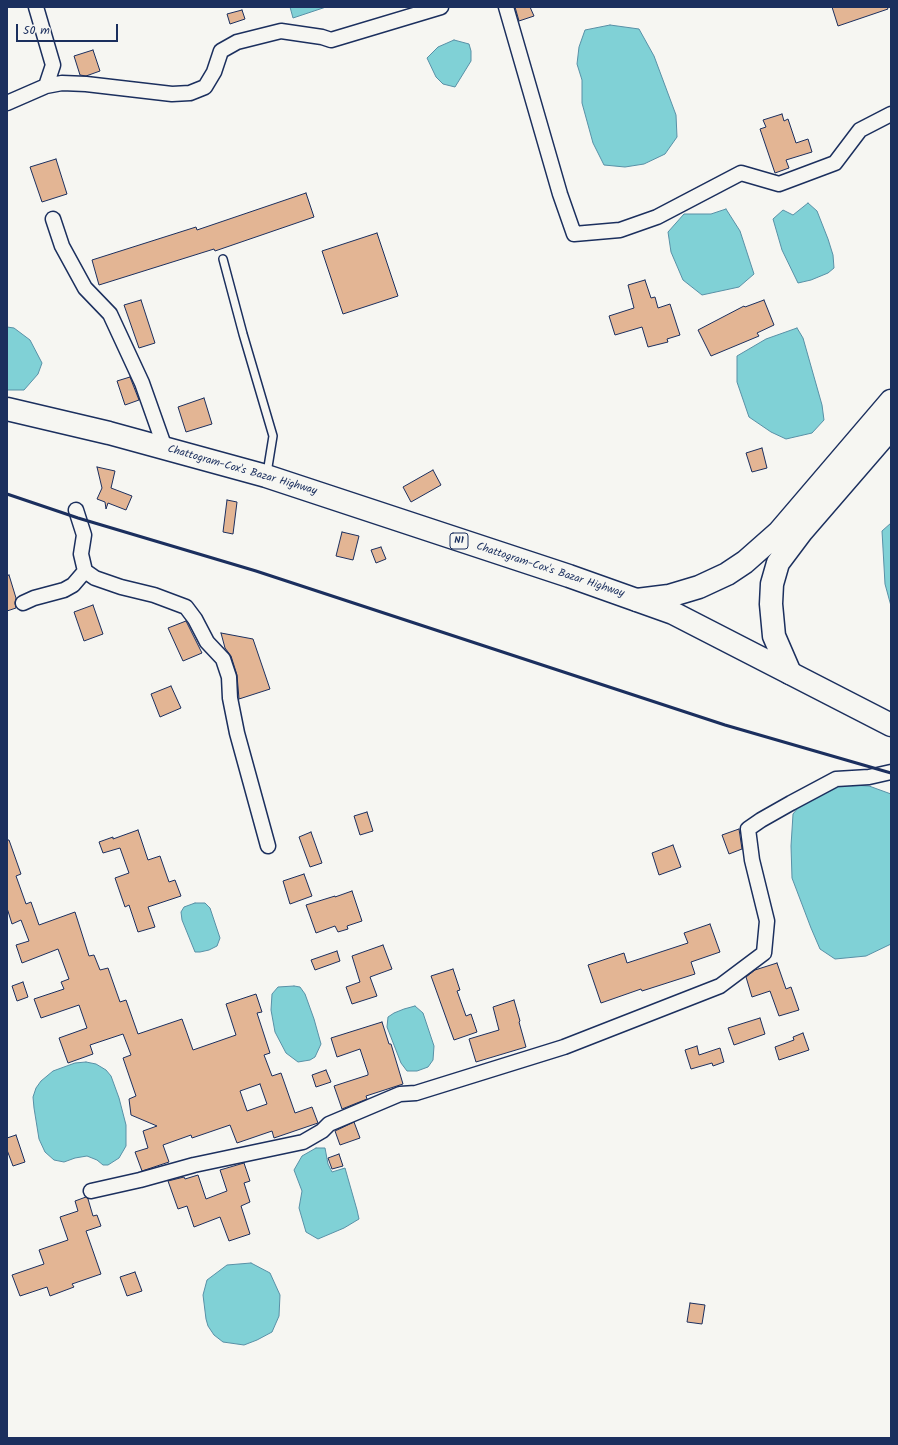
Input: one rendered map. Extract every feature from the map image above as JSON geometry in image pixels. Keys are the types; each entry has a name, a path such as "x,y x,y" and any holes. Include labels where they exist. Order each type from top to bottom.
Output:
{"main road":[{"path":"637,600 668,596 698,588 727,574 745,562 778,532 891,401"},
{"name":"Chattogram-Cox's Bazar Highway","path":"7,409 109,433 266,476 673,612 891,725"},
{"path":"790,673 774,636 771,604 772,584 778,564 802,531 891,428"}],"street":[{"path":"36,7 53,65 46,86"},
{"path":"7,103 46,86 62,83 86,84 172,94 190,93 205,87 214,72 221,51 237,42 281,31 322,37 331,40 441,7"},
{"path":"506,7 560,194 574,234 620,230 657,218 741,173 779,184 835,163 860,130 891,114"},
{"path":"53,219 62,246 85,288 110,314 142,383 165,448"},
{"path":"76,510 84,535 81,554 85,571 95,578 121,587 154,595 186,608 195,619 207,642 223,659 228,678 230,698 237,733 268,846"},
{"path":"24,603 34,598 64,590 73,585 85,571"},
{"path":"91,1191 303,1142 322,1131 329,1124 400,1094 416,1093 564,1047 720,986 764,953 767,921 752,860 748,829 790,803 836,779 869,777 891,772"}],"lane":[{"path":"223,259 273,436 266,476"}],"water":[{"path":"290,7 326,7 293,18"},
{"path":"610,25 639,29 654,56 676,115 677,137 665,154 644,164 625,167 604,165 593,143 582,103 582,80 577,64 579,47 585,30"},
{"path":"454,40 469,44 471,51 471,61 455,87 443,84 436,77 427,58 438,47"},
{"path":"808,203 817,211 833,255 834,268 828,273 811,280 798,283 782,250 773,219 783,210 793,215"},
{"path":"726,209 740,231 754,274 739,287 702,295 683,280 671,252 668,232 684,214 711,214"},
{"path":"7,327 14,328 30,340 42,363 38,374 24,390 7,390"},
{"path":"797,328 803,338 822,405 824,420 812,433 786,439 771,432 749,417 737,382 737,356 766,339"},
{"path":"891,523 891,606 885,584 882,531"},
{"path":"833,784 869,786 891,794 891,944 866,956 835,959 820,949 792,878 791,846 793,814 807,797"},
{"path":"195,903 205,903 210,908 220,938 217,946 200,952 195,952 182,920 181,912 184,907"},
{"path":"278,987 300,987 305,994 321,1044 315,1057 310,1060 298,1062 286,1053 275,1032 271,1010 272,994"},
{"path":"415,1006 423,1013 434,1046 433,1060 428,1067 417,1071 407,1071 401,1063 387,1027 388,1017 394,1013"},
{"path":"86,1062 96,1064 106,1070 111,1076 119,1098 126,1125 126,1146 119,1158 108,1165 103,1165 97,1160 87,1156 64,1162 54,1160 45,1152 39,1139 33,1097 36,1088 41,1081 53,1071 75,1063"},
{"path":"316,1148 325,1148 328,1164 332,1172 345,1168 359,1219 344,1228 318,1239 306,1232 299,1208 302,1191 294,1170 302,1156"},
{"path":"251,1263 270,1273 280,1295 279,1316 272,1332 257,1340 244,1345 223,1342 214,1335 208,1326 206,1319 203,1295 207,1280 227,1265"}],"building":[{"path":"515,7 530,7 534,16 519,21"},
{"path":"832,7 887,7 888,9 838,26"},
{"path":"242,10 245,19 230,24 227,14"},
{"path":"93,50 100,71 86,76 80,75 74,56"},
{"path":"782,114 784,121 788,119 796,143 808,139 812,152 786,160 789,168 775,173 760,129 766,127 763,120"},
{"path":"56,159 67,194 42,202 30,167"},
{"path":"306,193 314,217 215,251 214,249 99,285 92,260 196,227 197,230"},
{"path":"377,233 398,296 343,314 322,251"},
{"path":"645,280 651,298 655,297 658,308 670,304 680,335 667,339 668,342 648,347 642,327 615,335 609,316 634,308 628,285"},
{"path":"141,300 155,343 139,348 124,305"},
{"path":"764,300 774,325 757,333 759,336 711,356 698,330 744,306 745,307"},
{"path":"130,377 139,400 125,405 117,381"},
{"path":"204,398 212,424 186,432 178,407"},
{"path":"762,448 767,468 752,472 746,453"},
{"path":"97,467 115,471 111,488 132,496 126,510 108,503 106,509 105,502 97,499 102,488"},
{"path":"433,470 441,485 411,502 403,487"},
{"path":"227,500 237,502 233,534 223,532"},
{"path":"342,532 359,536 353,560 336,556"},
{"path":"381,547 386,559 376,563 371,550"},
{"path":"9,575 16,598 16,608 7,611 7,576"},
{"path":"93,605 103,634 84,641 74,612"},
{"path":"186,621 202,653 183,661 168,628"},
{"path":"221,633 253,639 270,689 239,699 237,675 231,656 225,648"},
{"path":"171,686 181,708 160,717 151,694"},
{"path":"367,812 373,831 360,835 354,816"},
{"path":"739,829 742,849 729,854 722,835"},
{"path":"138,830 148,860 160,856 169,882 175,880 181,896 148,907 155,927 138,932 129,905 125,907 115,878 129,873 120,848 103,853 99,842 113,837 113,839"},
{"path":"311,832 322,863 310,867 299,837"},
{"path":"7,840 9,840 21,874 16,876 26,904 31,902 39,925 75,912 89,956 94,955 100,970 108,968 120,1002 126,1000 138,1034 182,1019 193,1050 236,1035 226,1004 256,994 262,1012 257,1013 270,1053 264,1055 272,1076 281,1073 295,1113 312,1107 318,1123 274,1138 272,1131 237,1143 230,1125 192,1138 191,1135 163,1145 169,1162 142,1171 135,1152 148,1148 143,1131 157,1126 131,1115 129,1099 136,1096 123,1058 131,1055 123,1034 90,1045 93,1054 68,1063 59,1038 87,1028 79,1005 41,1018 34,999 64,989 61,982 69,979 58,949 22,963 16,945 29,941 21,920 12,924 7,908","holes":["260,1084 267,1104 247,1111 240,1091"]},
{"path":"673,845 681,867 659,875 652,853"},
{"path":"304,874 312,896 290,904 283,881"},
{"path":"352,891 362,921 347,926 348,929 338,932 335,926 316,933 306,905"},
{"path":"710,924 720,952 691,962 695,974 642,991 641,989 601,1003 588,965 624,953 627,963 688,943 684,933"},
{"path":"383,945 392,969 370,977 377,996 352,1004 346,987 360,982 352,956"},
{"path":"337,951 340,961 315,970 311,960"},
{"path":"777,963 786,989 791,987 799,1010 779,1016 770,991 752,997 746,977 755,970"},
{"path":"453,969 460,990 457,991 466,1016 471,1014 477,1032 454,1040 431,976"},
{"path":"23,982 28,997 17,1001 12,986"},
{"path":"514,1000 526,1047 476,1062 469,1039 499,1030 493,1007"},
{"path":"760,1018 765,1034 734,1045 728,1028"},
{"path":"382,1022 389,1044 391,1044 403,1084 366,1096 367,1099 342,1109 334,1086 368,1075 368,1073 360,1049 337,1057 331,1038"},
{"path":"803,1033 809,1050 779,1060 775,1047 794,1040 793,1037"},
{"path":"697,1046 699,1055 720,1048 724,1062 713,1066 712,1063 691,1069 685,1050"},
{"path":"326,1070 331,1082 316,1087 312,1075"},
{"path":"354,1122 360,1138 340,1145 335,1131"},
{"path":"16,1135 25,1162 13,1166 7,1150 7,1138"},
{"path":"339,1154 343,1166 332,1169 328,1158"},
{"path":"244,1163 250,1181 244,1183 250,1202 241,1206 250,1234 229,1241 220,1217 194,1227 187,1206 178,1209 168,1181 184,1177 185,1179 198,1175 206,1199 227,1191 220,1170"},
{"path":"86,1197 93,1216 97,1215 101,1226 86,1231 101,1274 72,1284 74,1287 50,1296 47,1287 20,1296 12,1275 44,1264 39,1250 68,1240 60,1217 78,1211 75,1201"},
{"path":"135,1272 142,1291 127,1296 120,1277"},
{"path":"690,1303 705,1305 702,1324 687,1322"}],"railway":[{"path":"7,494 78,518 256,571 725,725 891,773"}]}
